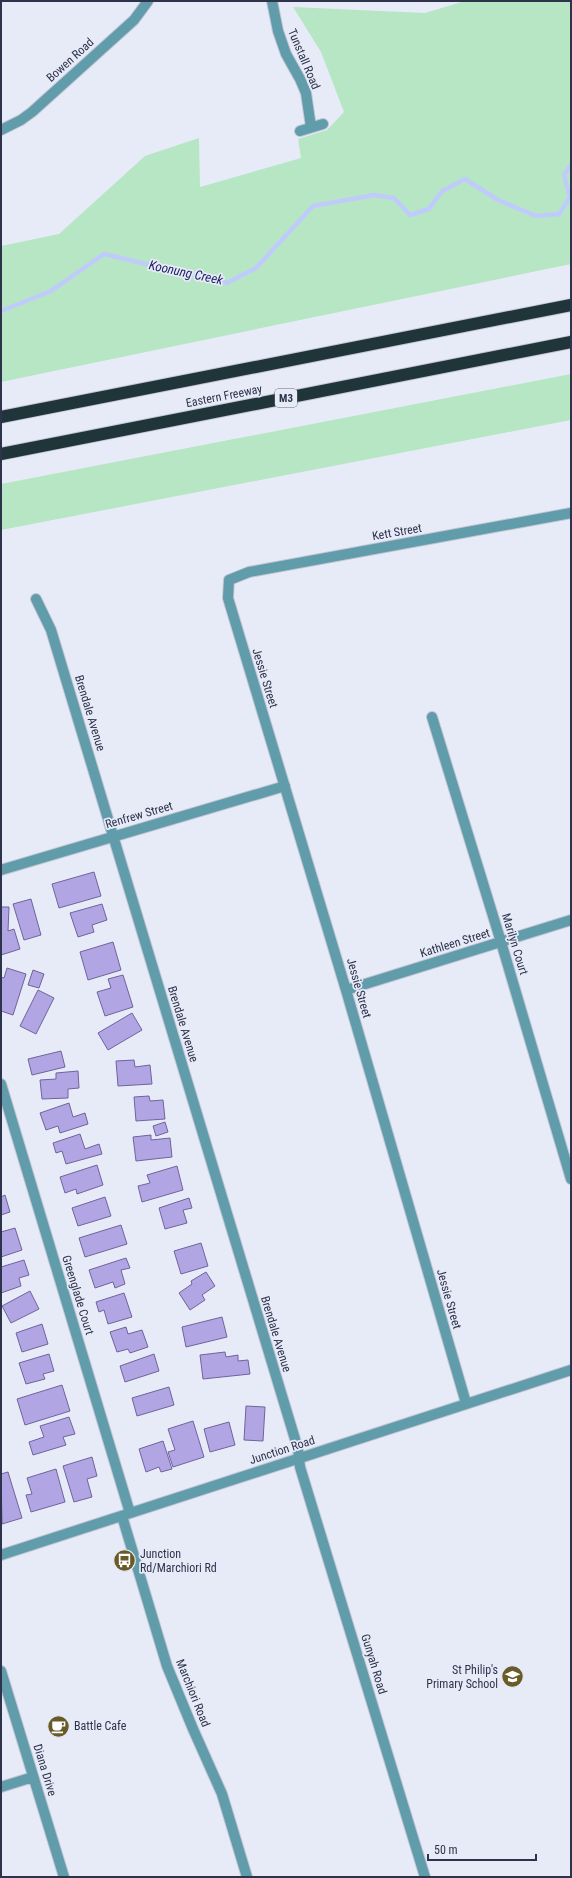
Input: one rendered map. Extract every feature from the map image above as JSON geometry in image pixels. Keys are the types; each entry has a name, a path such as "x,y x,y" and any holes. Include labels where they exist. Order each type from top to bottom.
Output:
{"highway":[{"name":"Eastern Freeway","path":"1,417 571,305"},
{"name":"Eastern Freeway","path":"1,454 571,342"}],"street":[{"name":"Bowen Road","path":"1,130 21,120 38,107 134,20 148,1"},
{"name":"Tunstall Road","path":"272,1 278,31 286,54 306,93 311,127"},
{"path":"300,131 322,124"},
{"name":"Kett Street","path":"229,580 249,572 571,513"},
{"name":"Jessie Street","path":"229,580 228,598 346,990 466,1403"},
{"name":"Brendale Avenue","path":"36,599 52,630 299,1458"},
{"name":"Marilyn Court","path":"432,717 501,942 571,1180"},
{"name":"Renfrew Street","path":"1,870 285,786"},
{"name":"Kathleen Street","path":"346,990 571,920"},
{"name":"Greenglade Court","path":"1,1084 126,1514"},
{"name":"Junction Road","path":"1,1555 571,1370"},
{"name":"Gunyah Road","path":"299,1458 425,1877"},
{"name":"Marchiori Road","path":"126,1514 167,1666 222,1794 247,1877"},
{"name":"Diana Drive","path":"1,1671 64,1877"},
{"path":"1,1787 33,1776"}],"green space":[{"path":"465,1 571,1 571,264 1,382 1,246 59,234 145,156 199,138 200,187 301,158 298,139 327,130 344,112 321,52 293,7 425,13"},
{"path":"571,374 571,420 1,530 1,484"}],"building":[{"path":"94,872 101,896 59,908 52,884"},
{"path":"31,899 41,935 24,940 13,904"},
{"path":"102,904 107,920 92,925 94,932 78,937 70,913"},
{"path":"1,907 9,907 8,931 14,929 20,949 1,955"},
{"path":"113,942 121,970 88,980 80,952"},
{"path":"7,968 26,974 13,1015 1,1011 1,977 4,978"},
{"path":"33,970 44,974 39,988 28,985"},
{"path":"123,975 133,1007 105,1016 97,992 111,988 108,979"},
{"path":"38,990 54,998 36,1034 20,1026"},
{"path":"132,1013 142,1030 108,1050 98,1033"},
{"path":"61,1051 65,1067 32,1075 28,1059"},
{"path":"134,1060 135,1067 150,1065 152,1084 118,1086 116,1061"},
{"path":"78,1071 79,1088 68,1089 68,1098 42,1099 40,1080 56,1079 56,1073"},
{"path":"149,1096 150,1101 163,1100 165,1119 136,1121 134,1097"},
{"path":"69,1103 73,1117 85,1113 88,1124 60,1133 58,1126 46,1130 40,1113"},
{"path":"165,1122 168,1132 156,1136 153,1126"},
{"path":"80,1134 85,1149 99,1144 102,1154 66,1164 62,1151 56,1153 53,1143"},
{"path":"151,1135 151,1140 170,1138 172,1157 136,1161 133,1137"},
{"path":"97,1165 103,1185 77,1194 76,1189 65,1193 60,1177"},
{"path":"177,1166 183,1190 142,1202 138,1186 150,1183 147,1175"},
{"path":"5,1195 10,1212 1,1215 1,1197"},
{"path":"105,1197 111,1216 78,1226 72,1208"},
{"path":"189,1198 192,1208 183,1210 187,1223 165,1229 159,1208"},
{"path":"121,1225 127,1244 85,1257 79,1238"},
{"path":"15,1228 22,1250 1,1257 1,1232"},
{"path":"201,1243 208,1266 181,1274 174,1251"},
{"path":"126,1258 130,1268 121,1270 125,1284 115,1288 113,1282 95,1288 89,1270"},
{"path":"24,1260 29,1275 19,1278 21,1286 1,1293 1,1267"},
{"path":"206,1272 215,1286 202,1295 205,1300 190,1310 179,1293 192,1284 191,1281"},
{"path":"30,1291 39,1309 11,1323 2,1306"},
{"path":"124,1293 132,1317 108,1324 104,1310 99,1312 96,1302"},
{"path":"222,1317 227,1337 186,1347 182,1327"},
{"path":"42,1324 48,1344 22,1352 16,1333"},
{"path":"126,1327 128,1334 142,1330 148,1347 130,1353 128,1349 117,1352 110,1332"},
{"path":"225,1352 226,1357 238,1355 238,1361 248,1360 250,1374 203,1379 200,1355"},
{"path":"49,1354 54,1371 43,1374 45,1379 26,1384 19,1363"},
{"path":"154,1354 159,1371 125,1382 120,1366"},
{"path":"62,1385 70,1411 25,1425 17,1399"},
{"path":"169,1387 174,1405 137,1416 132,1398"},
{"path":"246,1406 265,1407 263,1441 244,1440"},
{"path":"69,1417 75,1434 63,1437 66,1445 33,1455 29,1442 44,1437 40,1426"},
{"path":"193,1421 204,1457 173,1467 168,1452 175,1450 168,1429"},
{"path":"229,1422 235,1445 210,1452 204,1429"},
{"path":"163,1441 172,1469 161,1472 159,1467 146,1472 139,1449"},
{"path":"92,1457 97,1476 87,1479 92,1497 74,1502 63,1466"},
{"path":"56,1469 65,1502 31,1512 26,1495 32,1494 27,1478"},
{"path":"8,1472 22,1518 2,1524 1,1474"}],"waterway":[{"name":"Koonung Creek","path":"1,311 51,291 104,254 227,283 256,268 313,206 374,195 394,198 410,215 429,209 442,191 465,179 498,200 536,216 559,214 570,197 564,175 571,165"}],"place":[{"name":"Junction Rd/Marchiori Rd","path":"125,1561"},
{"name":"St Philip's Primary School","path":"513,1677"},
{"name":"Battle Cafe","path":"59,1726"}]}
